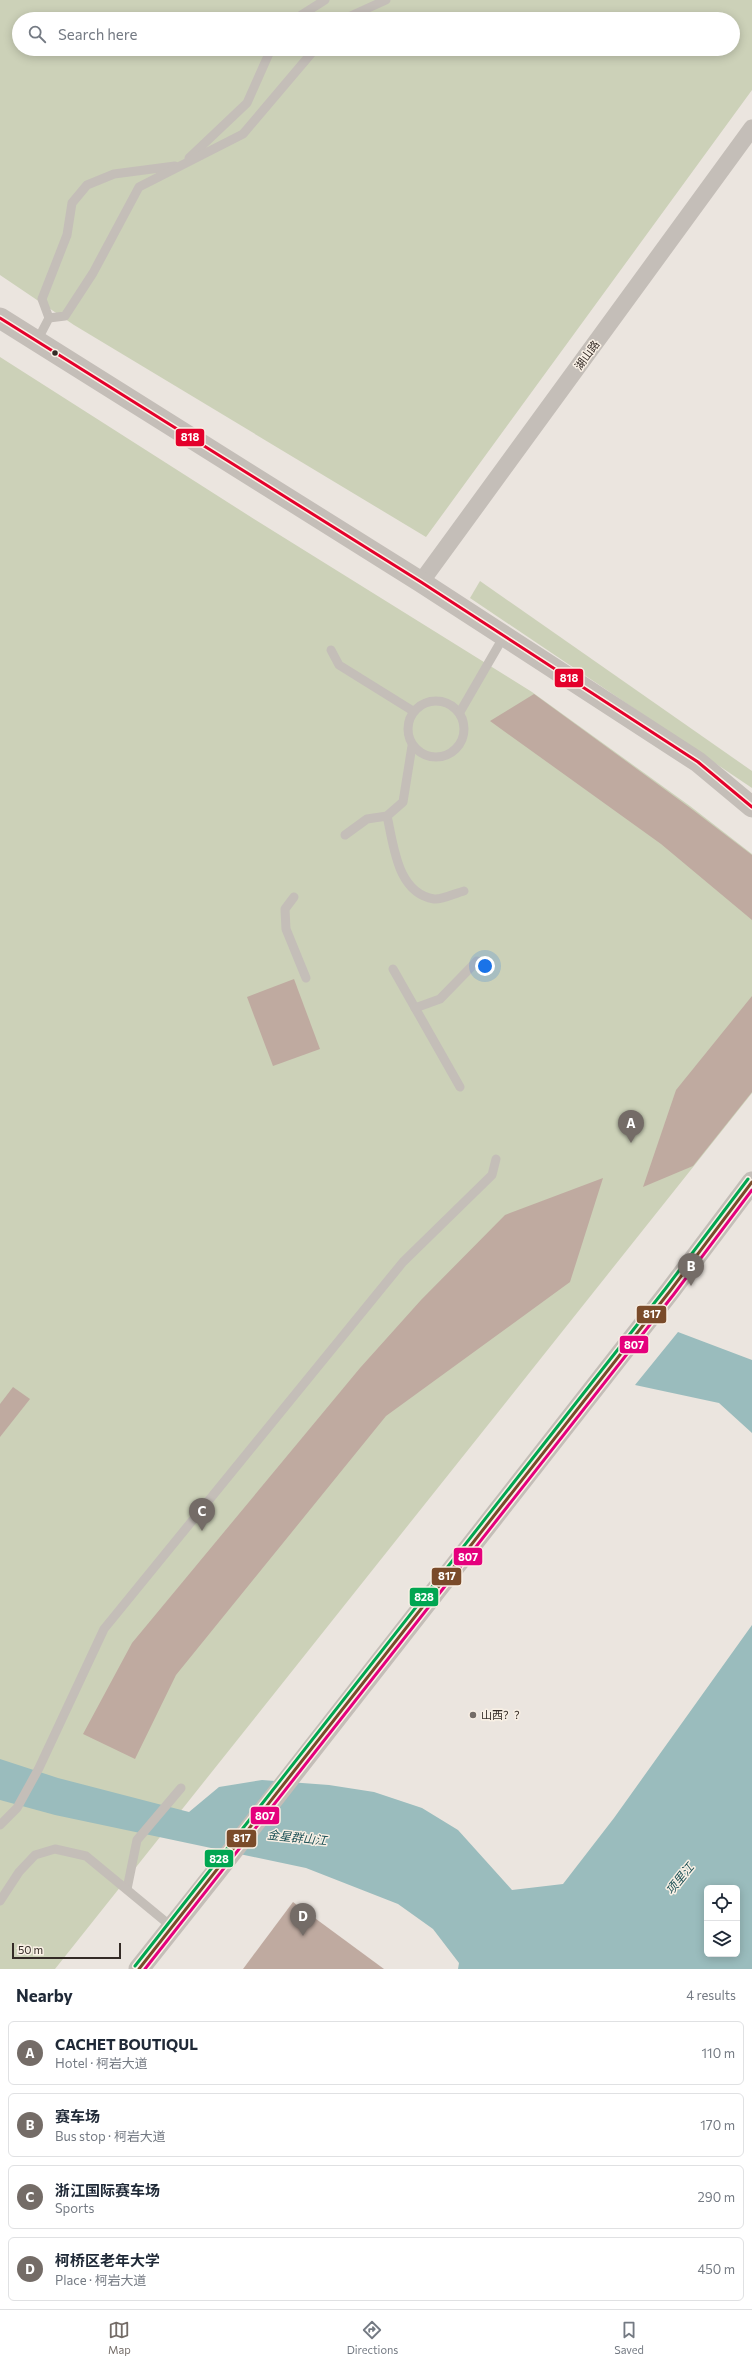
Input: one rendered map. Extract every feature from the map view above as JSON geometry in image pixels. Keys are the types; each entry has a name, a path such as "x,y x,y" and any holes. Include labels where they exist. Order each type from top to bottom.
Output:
{"street":[{"name":"湖山路","path":"421,582 752,128"},
{"path":"0,318 421,582 698,762 752,807"},
{"path":"138,1969 302,1762 610,1365 670,1290 752,1182"}],"lane":[{"path":"306,12 325,0"},
{"path":"359,12 386,0"},
{"path":"37,342 49,318 42,299 67,235 72,202 87,185 114,174 182,166 247,103 268,56"},
{"path":"49,318 65,316 93,273 139,187 243,134 310,56"},
{"path":"460,712 504,636"},
{"path":"331,650 339,665 413,712"},
{"path":"345,835 367,819 387,816 402,802 412,746 407,729 413,712 428,701 446,701 460,712 466,729 460,746 445,757 427,757 412,746"},
{"path":"387,816 402,875 412,890 435,899 464,891"},
{"path":"294,896 285,910 286,929 306,978"},
{"path":"415,1008 440,998 477,961"},
{"path":"393,969 460,1087"},
{"path":"0,1825 17,1808 39,1768 104,1629 404,1262 492,1175 496,1159"},
{"path":"128,1889 137,1840 181,1788"},
{"path":"0,1901 19,1872 35,1855 55,1849 86,1856 128,1889 172,1927"}],"green space":[{"path":"0,0 752,0 752,90 426,537 74,325 0,275"},
{"path":"0,357 254,519 532,692 690,806 752,854 752,1093 55,1969 0,1969"},
{"path":"480,581 752,771 752,788 470,598"}],"water":[{"path":"678,1332 752,1360 752,1433 719,1403 635,1385"},
{"path":"752,1625 752,1969 458,1969 459,1963 433,1929 398,1904 306,1868 55,1815 0,1800 0,1759 58,1778 189,1812 219,1787 262,1780 329,1785 374,1792 422,1808 458,1830 512,1890 563,1884 614,1818"}],"building":[{"path":"534,694 752,855 752,920 661,844 490,721"},
{"path":"294,979 320,1049 273,1066 247,997"},
{"path":"752,996 752,1092 693,1166 643,1187 676,1090"},
{"path":"603,1178 570,1282 386,1416 176,1675 135,1759 83,1734 132,1643 360,1368 421,1300 505,1215"},
{"path":"13,1387 30,1399 0,1437 0,1404"},
{"path":"293,1902 384,1969 243,1969"}],"transit line":[{"name":"818","path":"0,318 421,582 698,762 752,807"},
{"name":"828","path":"135,1966 666,1288 748,1179"},
{"name":"817","path":"139,1969 670,1291 752,1182"},
{"name":"807","path":"145,1969 674,1294 752,1190"}],"place":[{"name":"CACHET BOUTIQUL","path":"631,1143"},
{"name":"赛车场","path":"691,1286"},
{"name":"浙江国际赛车场","path":"202,1531"},
{"name":"山西？？","path":"473,1715"},
{"name":"柯桥区老年大学","path":"303,1936"}],"water label":[{"name":"金星群山江","path":"297,1838"},
{"name":"项里江","path":"680,1879"}]}
